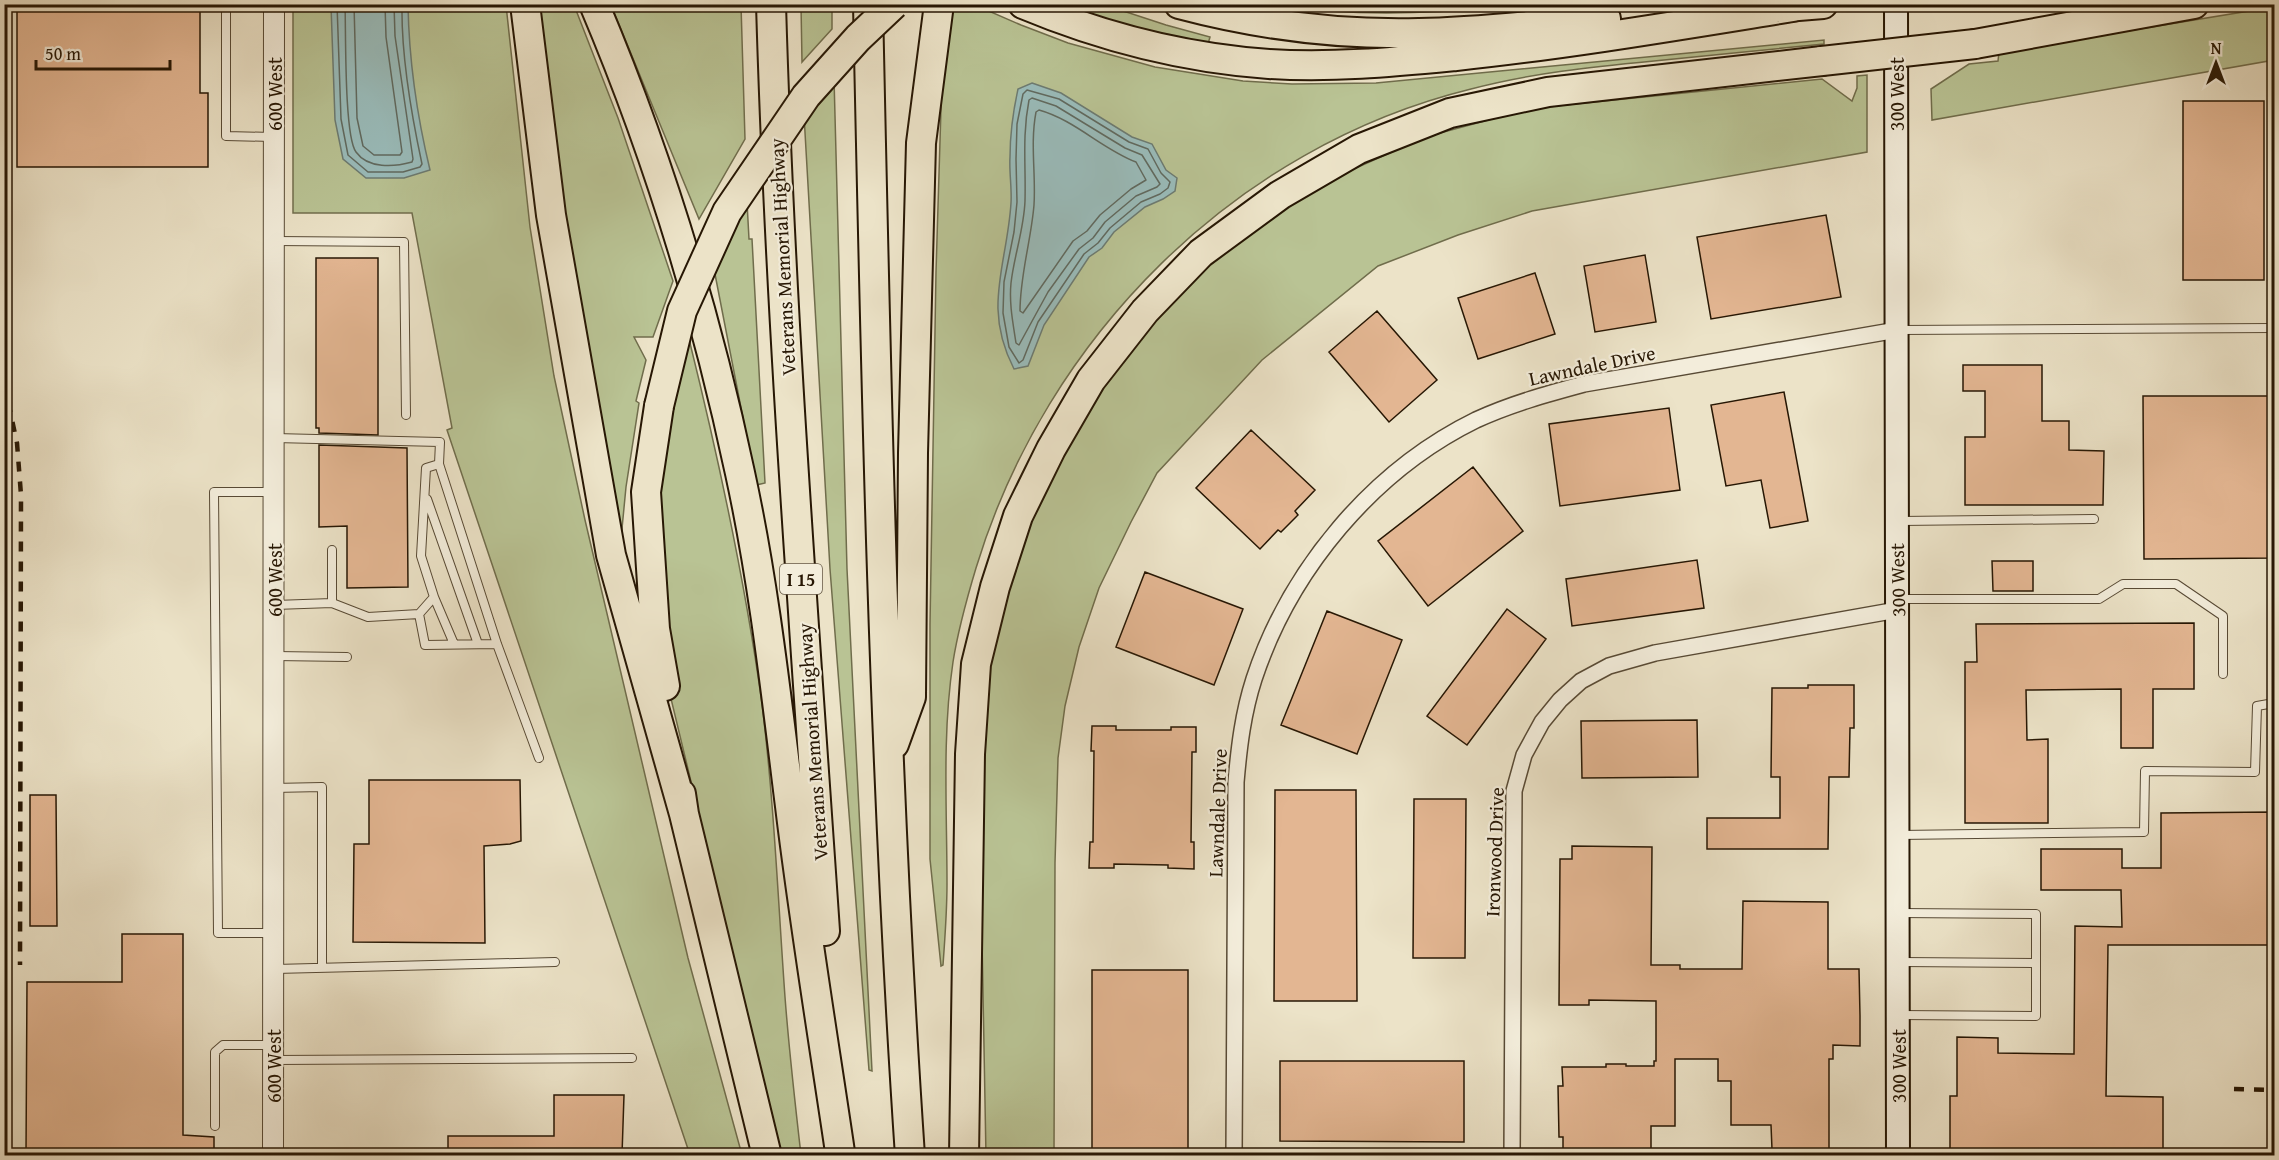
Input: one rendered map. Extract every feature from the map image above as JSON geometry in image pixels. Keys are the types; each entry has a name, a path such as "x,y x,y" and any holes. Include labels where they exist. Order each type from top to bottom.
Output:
{"highway":[{"path":"525,4 551,214 611,555 684,814 767,1155"},
{"path":"594,4 644,135 675,225 705,328 740,473 773,662 790,808 840,1154"},
{"name":"Veterans Memorial Highway","path":"771,4 792,450 840,1154"},
{"path":"868,4 874,349 889,757 910,1155"},
{"path":"684,814 656,629 646,492 659,406 682,311 727,212 764,155 806,96 858,38 894,4"},
{"path":"889,757 911,697 913,453 921,143 939,4"},
{"path":"1023,4 1085,28 1176,51 1260,63 1334,65 1395,62 1526,49 1793,7"},
{"path":"1179,4 1242,19 1293,27 1388,34 1454,32 1534,24 1823,4"},
{"path":"964,1155 970,754 976,664 995,587 1018,516 1051,449 1091,380 1145,310 1201,253 1280,195 1359,149 1450,113 1548,92 1974,44 2194,4"}],"main road":[{"name":"300 West","path":"1896,4 1898,1155"}],"street":[{"name":"600 West","path":"273,1155 274,4"},
{"name":"Lawndale Drive","path":"1234,1155 1236,782 1239,746 1254,680 1272,632 1289,599 1322,550 1361,505 1395,474 1433,446 1495,412 1536,397 1584,384 1898,330"},
{"name":"Ironwood Drive","path":"1512,1155 1514,791 1524,755 1542,722 1560,700 1581,681 1609,666 1655,653 1897,605"}],"lane":[{"path":"226,4 226,136 274,137"},
{"path":"274,241 405,242 406,415"},
{"path":"1898,330 2274,327"},
{"path":"274,438 440,442 439,464 497,645 539,758"},
{"path":"439,464 426,468 421,556 434,597 454,645"},
{"path":"273,933 218,933 214,492 274,492"},
{"path":"426,495 478,644"},
{"path":"1896,521 2094,519"},
{"path":"332,550 332,603"},
{"path":"1897,605 2098,599 2123,584 2176,584 2223,616 2223,674"},
{"path":"273,605 332,603 368,617 419,614 434,597"},
{"path":"419,614 425,645 497,645"},
{"path":"273,656 347,657"},
{"path":"1897,835 2144,832 2145,771 2255,772 2257,706 2274,703"},
{"path":"273,788 322,787 322,968"},
{"path":"1898,913 2036,914 2036,1016 1898,1015"},
{"path":"273,969 555,962"},
{"path":"1897,962 2036,963"},
{"path":"215,1126 215,1052 223,1045 273,1052 632,1058"}],"green space":[{"path":"293,5 506,5 530,227 554,376 585,520 688,958 742,1155 690,1155 447,430 452,428 412,213 293,213"},
{"path":"531,5 574,5 618,118 673,281 653,337 634,337 646,360 636,401 639,403 626,487 621,539 613,539"},
{"path":"611,5 741,5 745,139 699,219"},
{"path":"801,5 832,5 832,29 802,62"},
{"path":"947,5 975,5 1068,43 1155,67 1243,81 1292,84 1376,83 1824,40 1824,44 1539,75 1471,89 1385,117 1304,156 1229,205 1161,264 1101,330 1050,404 1008,483 976,568 957,638 947,717 947,904 943,965 941,966 930,859 930,625 936,272 942,76"},
{"path":"1055,5 1105,5 1210,37 1208,44 1122,26"},
{"path":"1280,5 1521,5 1370,13"},
{"path":"2274,7 2274,60 1932,120 1931,89 1969,64 1998,61 1999,52"},
{"path":"1867,75 1867,152 1532,211 1458,235 1378,266 1262,360 1157,473 1099,588 1079,647 1065,706 1058,758 1055,863 1054,1155 986,1156 979,775 984,693 1010,571 1056,458 1122,357 1182,290 1217,257 1268,219 1347,172 1425,137 1518,112 1555,106 1822,79 1852,101 1857,88 1857,76"},
{"path":"834,78 847,569 872,1071 869,1070 830,569 804,115"},
{"path":"747,202 749,239 752,239 765,483 756,485 714,269"},
{"path":"689,339 730,520 748,612 762,704 773,814 792,1076 801,1155 778,1155 736,968 666,678 656,513 666,433"}],"water":[{"path":"331,5 408,5 414,88 430,170 404,178 366,178 343,159 335,120"},
{"path":"1032,83 1061,93 1132,137 1152,144 1166,170 1177,178 1175,191 1145,207 1114,232 1102,248 1089,257 1044,325 1028,366 1014,369 999,326 999,286 1009,226 1010,148 1015,106 1018,89"}],"building":[{"path":"17,4 200,4 200,93 208,93 208,167 17,167"},
{"path":"2183,101 2264,101 2264,280 2183,280"},
{"path":"1826,215 1841,297 1711,319 1697,237"},
{"path":"1645,255 1656,322 1595,332 1584,266"},
{"path":"316,258 378,258 378,435 319,433 319,428 316,428"},
{"path":"1535,273 1555,334 1478,359 1458,298"},
{"path":"1377,311 1437,380 1389,422 1329,352"},
{"path":"1963,365 2042,365 2042,421 2069,421 2069,450 2104,451 2103,505 1965,505 1965,437 1985,437 1985,391 1963,391"},
{"path":"1784,392 1808,521 1770,528 1761,480 1726,486 1711,405"},
{"path":"2143,396 2274,396 2274,558 2144,559"},
{"path":"1669,408 1680,490 1560,506 1549,424"},
{"path":"1251,430 1315,490 1295,511 1298,515 1281,532 1278,530 1260,549 1196,488"},
{"path":"319,445 407,448 408,587 347,588 347,526 319,527"},
{"path":"1473,467 1523,531 1428,606 1378,541"},
{"path":"1697,560 1704,608 1572,626 1566,579"},
{"path":"1992,561 2033,561 2033,591 1993,591"},
{"path":"1145,572 1243,609 1214,685 1116,647"},
{"path":"1507,609 1546,639 1467,745 1427,716"},
{"path":"1327,611 1402,640 1357,754 1281,725"},
{"path":"2194,623 2194,689 2153,689 2153,748 2121,748 2121,689 2026,690 2027,740 2048,739 2048,823 1965,823 1965,662 1977,662 1976,624"},
{"path":"1808,685 1854,685 1854,728 1850,728 1849,777 1829,777 1828,849 1707,849 1707,818 1780,818 1780,777 1771,777 1772,688 1808,688"},
{"path":"1697,720 1698,777 1582,778 1581,721"},
{"path":"1092,726 1116,726 1116,730 1171,730 1171,727 1196,727 1196,752 1192,752 1191,842 1194,842 1194,869 1168,868 1168,865 1114,864 1114,868 1089,868 1090,842 1093,842"},
{"path":"369,780 520,780 521,841 484,846 485,943 353,942 354,844 369,844"},
{"path":"1275,790 1356,790 1357,1001 1274,1001"},
{"path":"30,795 56,795 57,926 30,926"},
{"path":"1414,799 1466,799 1465,958 1413,958"},
{"path":"2274,812 2274,945 2108,945 2106,1096 2163,1097 2163,1155 1950,1155 1950,1096 1957,1096 1957,1037 1998,1038 1998,1053 2074,1054 2075,926 2122,927 2121,890 2041,890 2041,849 2122,849 2122,868 2161,868 2161,813"},
{"path":"1572,846 1652,847 1651,965 1680,965 1680,969 1742,969 1743,901 1828,902 1828,969 1859,969 1860,1016 1860,1046 1833,1045 1833,1059 1829,1059 1829,1149 1772,1149 1771,1125 1731,1125 1731,1081 1718,1081 1718,1059 1675,1059 1675,1126 1651,1126 1651,1155 1563,1155 1563,1137 1559,1137 1558,1086 1563,1086 1562,1067 1606,1067 1606,1064 1654,1066 1654,1061 1656,1061 1656,1001 1589,1000 1589,1005 1559,1005 1560,859 1572,859"},
{"path":"122,934 183,934 183,1135 214,1137 214,1155 26,1155 27,982 122,982"},
{"path":"1092,970 1188,970 1188,1154 1092,1154"},
{"path":"1280,1061 1464,1061 1464,1142 1280,1141"},
{"path":"554,1095 624,1095 622,1155 448,1155 448,1136 554,1136"}],"railway":[{"path":"4,383 17,443 21,495 20,965"},
{"path":"2234,1089 2274,1090"}]}
